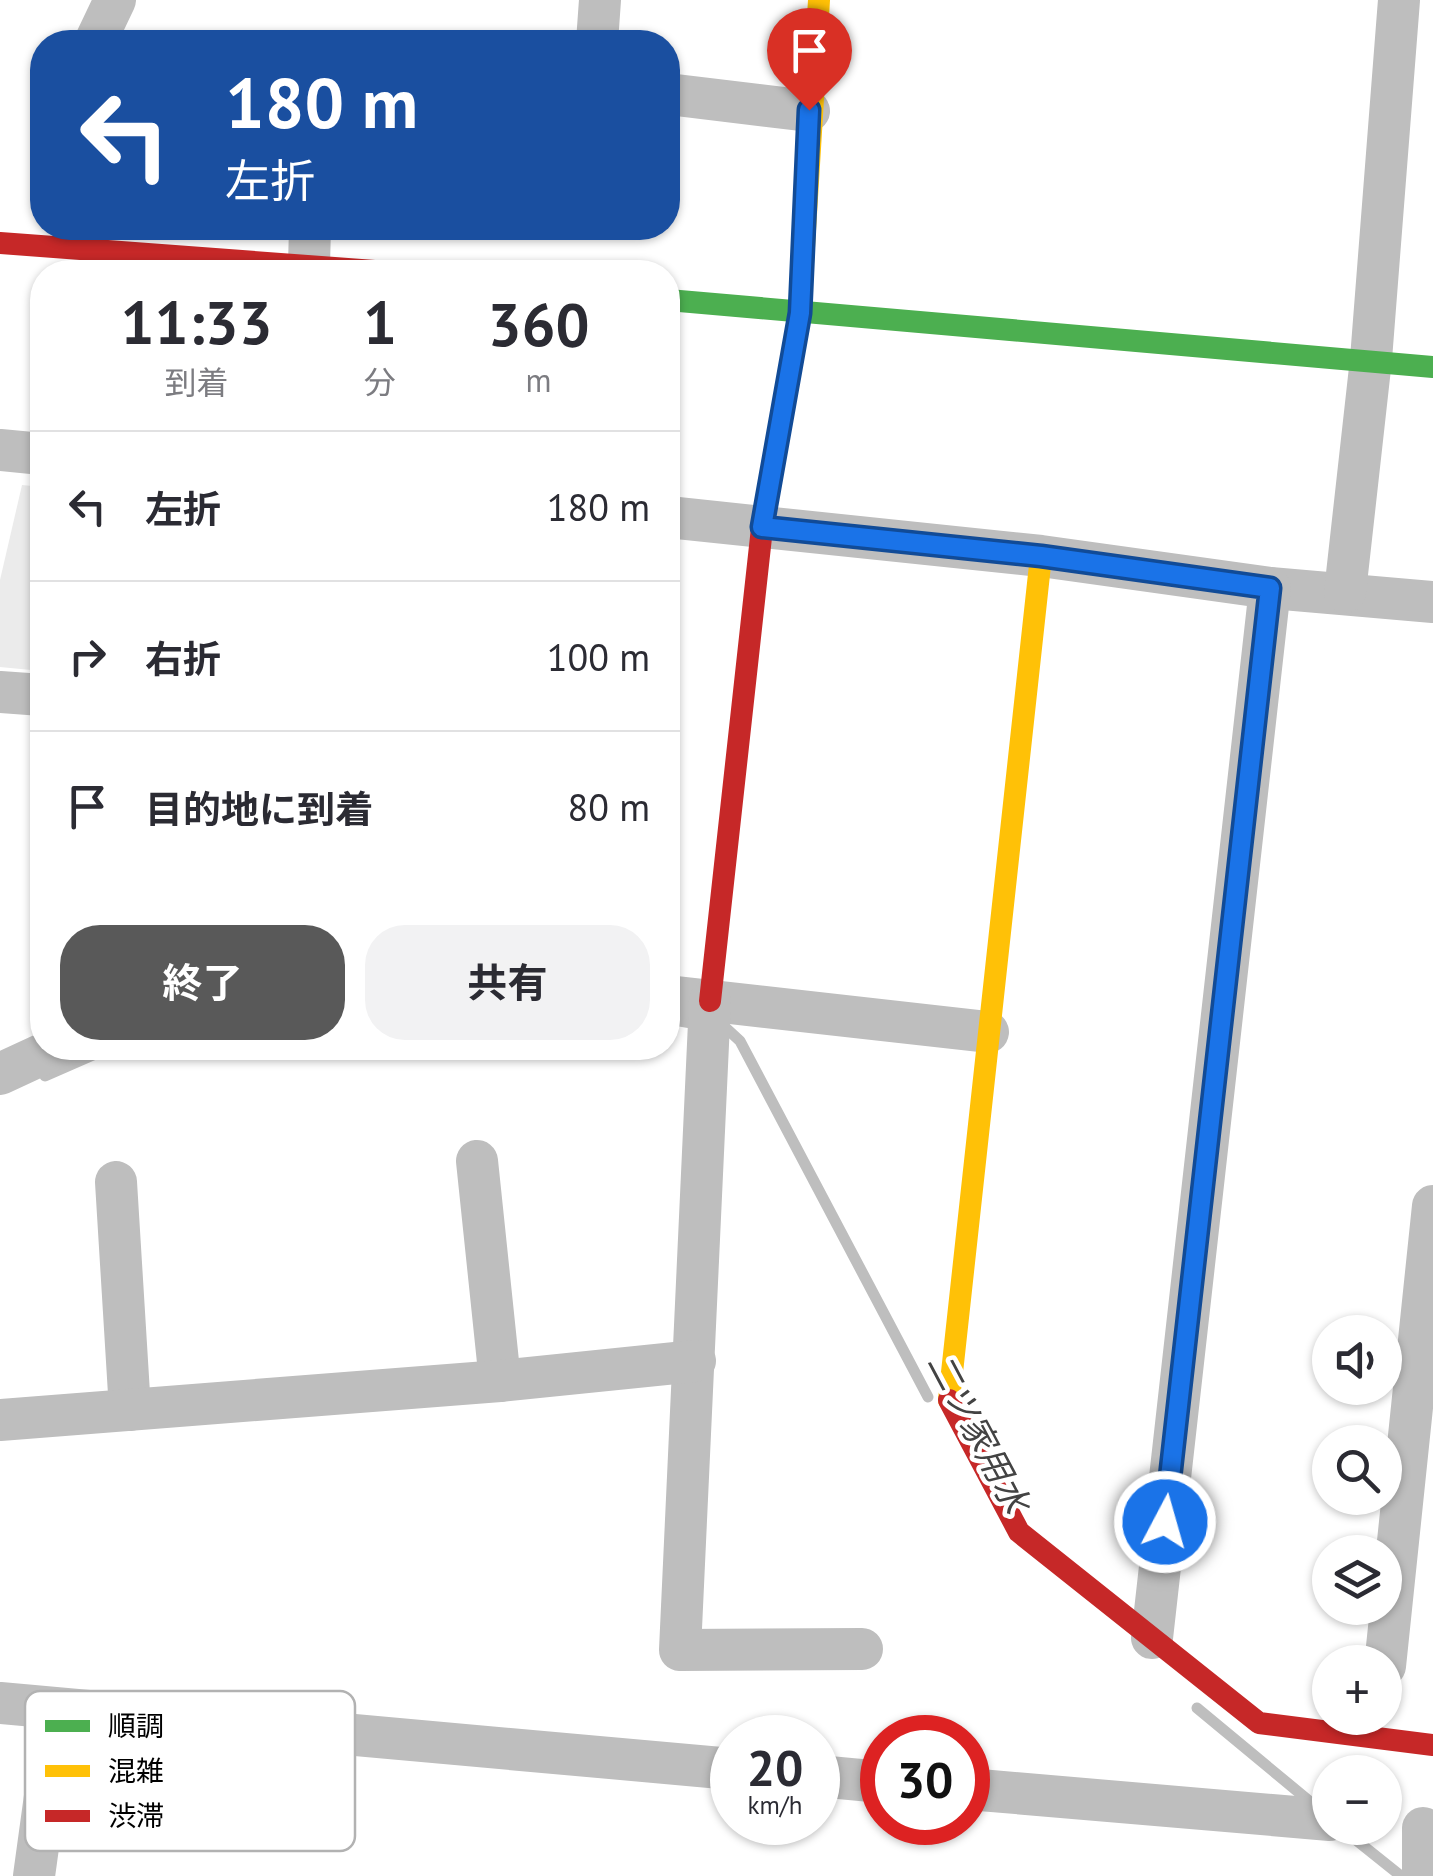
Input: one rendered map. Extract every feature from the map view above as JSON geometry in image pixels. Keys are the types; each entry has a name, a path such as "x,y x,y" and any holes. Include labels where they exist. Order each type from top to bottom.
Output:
{"street":[{"path":"101,30 115,0"},
{"path":"599,30 600,0"},
{"path":"820,0 809,110 800,313 762,527 710,1000 680,1650 862,1648"},
{"path":"1345,592 1371,359 1399,0"},
{"path":"680,95 809,110"},
{"path":"0,243 310,246 352,260"},
{"path":"680,301 1433,367"},
{"path":"680,518 1041,556 1270,588 1433,602"},
{"path":"1041,556 948,1399 1019,1532 1260,1723 1312,1725"},
{"path":"1152,1638 1270,588"},
{"path":"0,692 30,694"},
{"path":"680,997 988,1032"},
{"path":"0,1074 30,1060"},
{"path":"477,1160 500,1381"},
{"path":"116,1182 130,1410"},
{"path":"1387,1645 1433,1206"},
{"path":"0,1420 500,1381 695,1361"},
{"path":"0,1703 25,1706"},
{"path":"1402,1735 1433,1745"},
{"path":"355,1736 710,1767"},
{"path":"990,1791 1312,1818"},
{"path":"1414,1827 1422,1876"},
{"path":"34,1876 37,1851"}],"shaded area":[{"path":"22,485 30,486 30,670 0,667 0,580"}],"waterway":[{"name":"二ツ家用水","path":"680,1021 727,1029 740,1041 928,1397"},
{"name":"二ツ家用水","path":"45,1076 82,1060"},
{"name":"二ツ家用水","path":"1197,1708 1312,1803"},
{"name":"二ツ家用水","path":"1362,1845 1401,1876"}],"traffic: fast":[{"path":"680,301 1433,367"}],"traffic: slow":[{"path":"763,519 800,313 819,0"},
{"path":"949,1400 1041,556"}],"traffic: jam":[{"path":"0,243 227,260"},
{"path":"710,1001 763,519"},
{"path":"949,1400 1019,1532 1259,1723 1433,1745"}],"route":[{"path":"809,110 800,313 762,527 1041,556 1270,588 1165,1522"}]}
